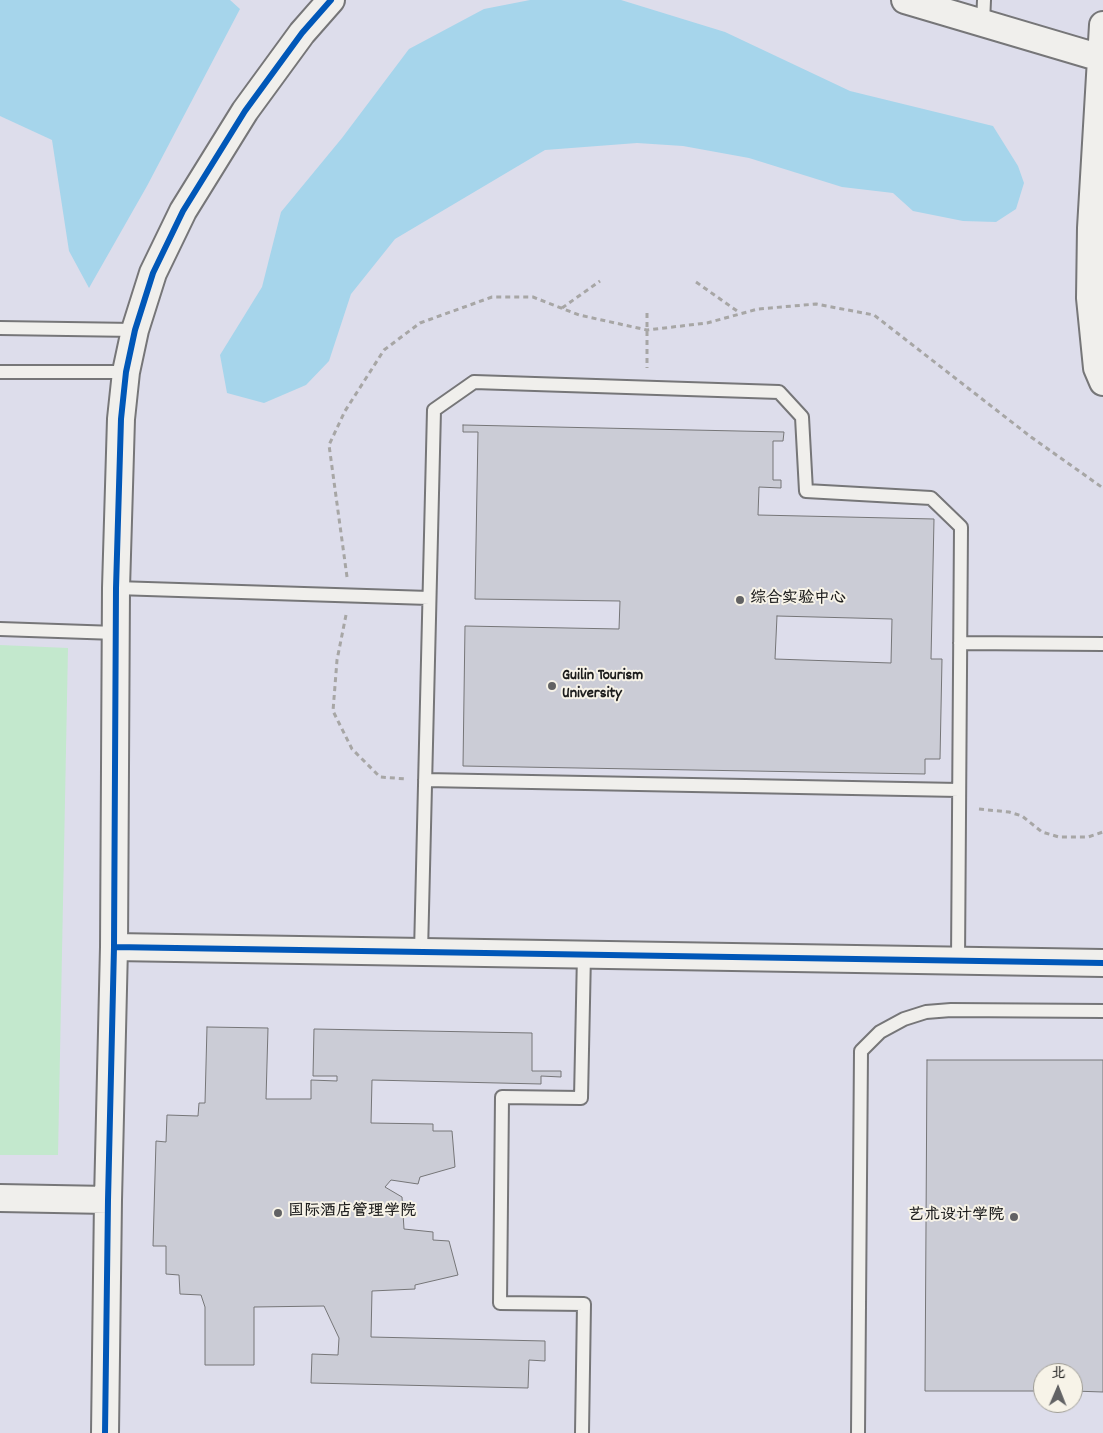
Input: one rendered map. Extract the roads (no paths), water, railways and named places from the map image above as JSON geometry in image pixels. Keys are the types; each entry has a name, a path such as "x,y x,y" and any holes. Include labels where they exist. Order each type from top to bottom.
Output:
{"street":[{"path":"105,1433 114,947 116,588 121,419 126,372 135,330 153,272 183,211 245,111 302,33 330,0"},
{"path":"906,0 983,12 1101,58"},
{"path":"1103,25 1091,228 1090,298 1097,368 1103,382"},
{"path":"114,947 1103,963"},
{"path":"0,1198 108,1200"}],"lane":[{"path":"0,328 135,330"},
{"path":"0,372 126,372"},
{"path":"421,952 434,410 474,382 779,392 802,417 806,491 931,498 961,527 958,960"},
{"path":"116,588 429,598"},
{"path":"0,629 116,633"},
{"path":"960,643 1103,644"},
{"path":"425,780 687,788 959,790"},
{"path":"582,1433 584,1304 500,1303 500,1293 502,1097 581,1098 584,954"},
{"path":"858,1433 861,1051 880,1032 904,1019 926,1012 951,1010 1103,1011"}],"water":[{"path":"0,0 230,0 240,9 147,186 89,288 69,251 52,140 0,116"},
{"path":"530,0 621,0 725,32 850,91 993,126 1018,166 1024,183 1016,209 996,222 963,221 913,211 893,193 842,187 749,158 683,146 637,143 545,150 395,239 351,294 329,361 306,385 264,403 227,393 220,355 262,287 281,212 342,138 409,49 484,9"}],"place":[{"name":"综合实验中心","path":"740,600"},
{"name":"Guilin Tourism University","path":"552,686"},
{"name":"国际酒店管理学院","path":"278,1213"},
{"name":"艺术设计学院","path":"1014,1217"}]}
